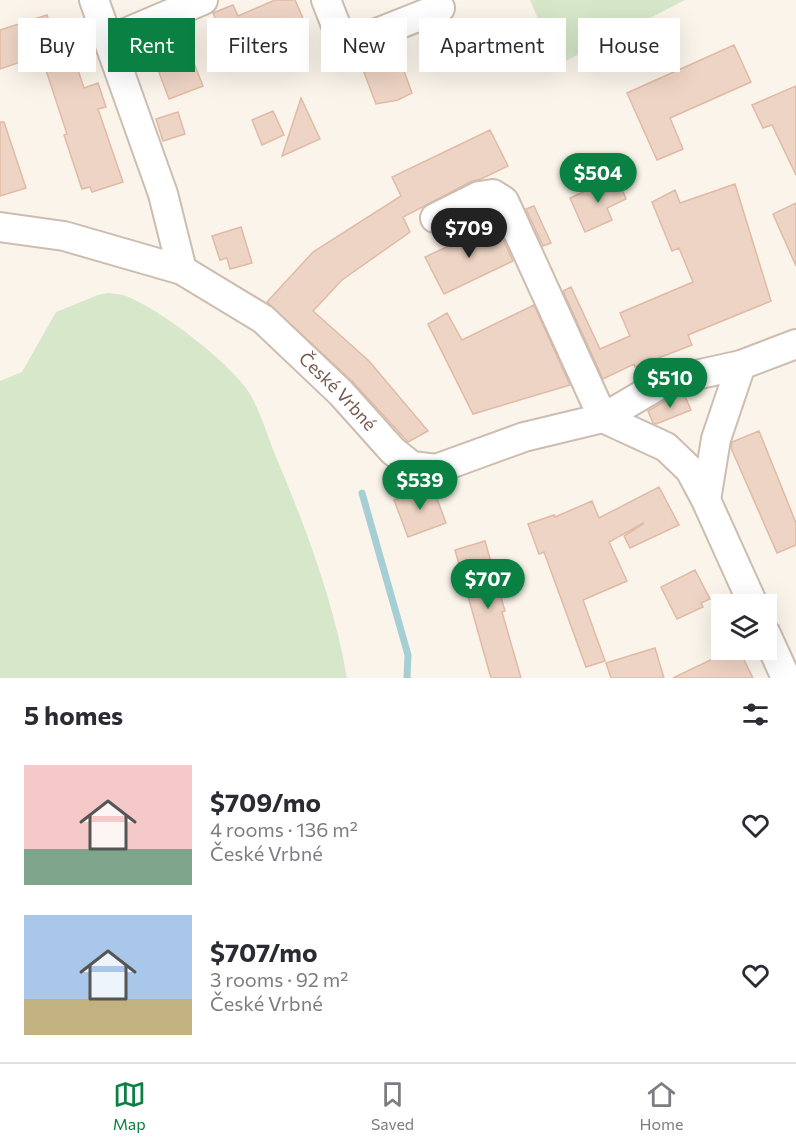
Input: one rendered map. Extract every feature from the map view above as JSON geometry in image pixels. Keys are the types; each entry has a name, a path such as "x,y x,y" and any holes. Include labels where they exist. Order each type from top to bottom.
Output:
{"street":[{"path":"94,0 108,37"},
{"path":"161,18 203,0"},
{"path":"326,0 344,46 440,8"},
{"path":"120,72 163,194 182,270"},
{"path":"435,218 479,196 493,194 504,201 603,418 666,447 690,470 748,594"},
{"name":"České Vrbné","path":"0,227 64,236 182,270 263,319 340,393 393,451 412,466 436,469 524,437 603,418 664,382 741,365 796,344"},
{"path":"706,500 716,439 741,365"},
{"path":"777,658 786,678"}],"green space":[{"path":"530,0 685,0 650,18 578,18 578,55 566,61 566,18 538,18"},
{"path":"108,293 124,295 175,325 212,353 250,394 318,566 335,621 347,678 0,678 0,381 22,372 56,312"}],"building":[{"path":"275,0 295,0 303,18 215,18 213,13 233,5 238,16"},
{"path":"18,24 18,63 0,69 0,30"},
{"path":"734,45 751,82 670,118 683,149 657,160 627,93 674,72 680,72 680,69"},
{"path":"195,66 203,86 169,99 159,72 195,72"},
{"path":"47,72 79,72 84,88 98,83 106,107 98,109 123,182 92,192 90,187 82,189 64,135 67,134"},
{"path":"364,72 404,72 412,93 398,100 376,104"},
{"path":"796,86 796,175 772,125 763,128 752,105"},
{"path":"301,98 320,139 282,156"},
{"path":"273,111 284,135 262,145 252,120"},
{"path":"178,112 185,134 163,141 156,119"},
{"path":"0,122 4,122 26,188 0,196"},
{"path":"490,130 508,166 472,181 403,217 410,232 342,280 313,311 369,361 428,431 408,442 352,381 267,302 313,252 401,196 392,177"},
{"path":"617,177 626,199 607,208 612,220 585,232 570,198"},
{"path":"735,184 771,301 688,335 692,345 635,367 634,364 603,379 563,291 571,287 600,349 630,336 620,313 693,282 679,248 672,251 652,202 675,190 680,203"},
{"path":"796,203 796,266 773,214"},
{"path":"534,206 551,243 543,246 526,209"},
{"path":"496,224 513,261 444,294 425,257"},
{"path":"241,227 252,263 230,269 227,258 220,260 212,236"},
{"path":"534,305 570,385 473,414 428,324 447,313 462,340"},
{"path":"684,394 691,410 656,424 653,423 648,411 670,398"},
{"path":"759,431 796,523 796,545 777,553 731,448 732,442"},
{"path":"432,485 446,523 408,537 394,500"},
{"path":"659,487 679,525 630,548 624,536 643,523 609,542 627,581 583,600 605,661 586,667 544,552 539,554 528,524 554,515 555,517 592,501 599,518"},
{"path":"485,541 521,678 491,678 455,550"},
{"path":"695,570 710,599 701,603 703,607 677,619 661,587"},
{"path":"655,648 664,678 611,678 606,663"},
{"path":"711,660 744,660 753,678 673,678"}],"waterway":[{"path":"362,493 408,655 407,678"}]}
